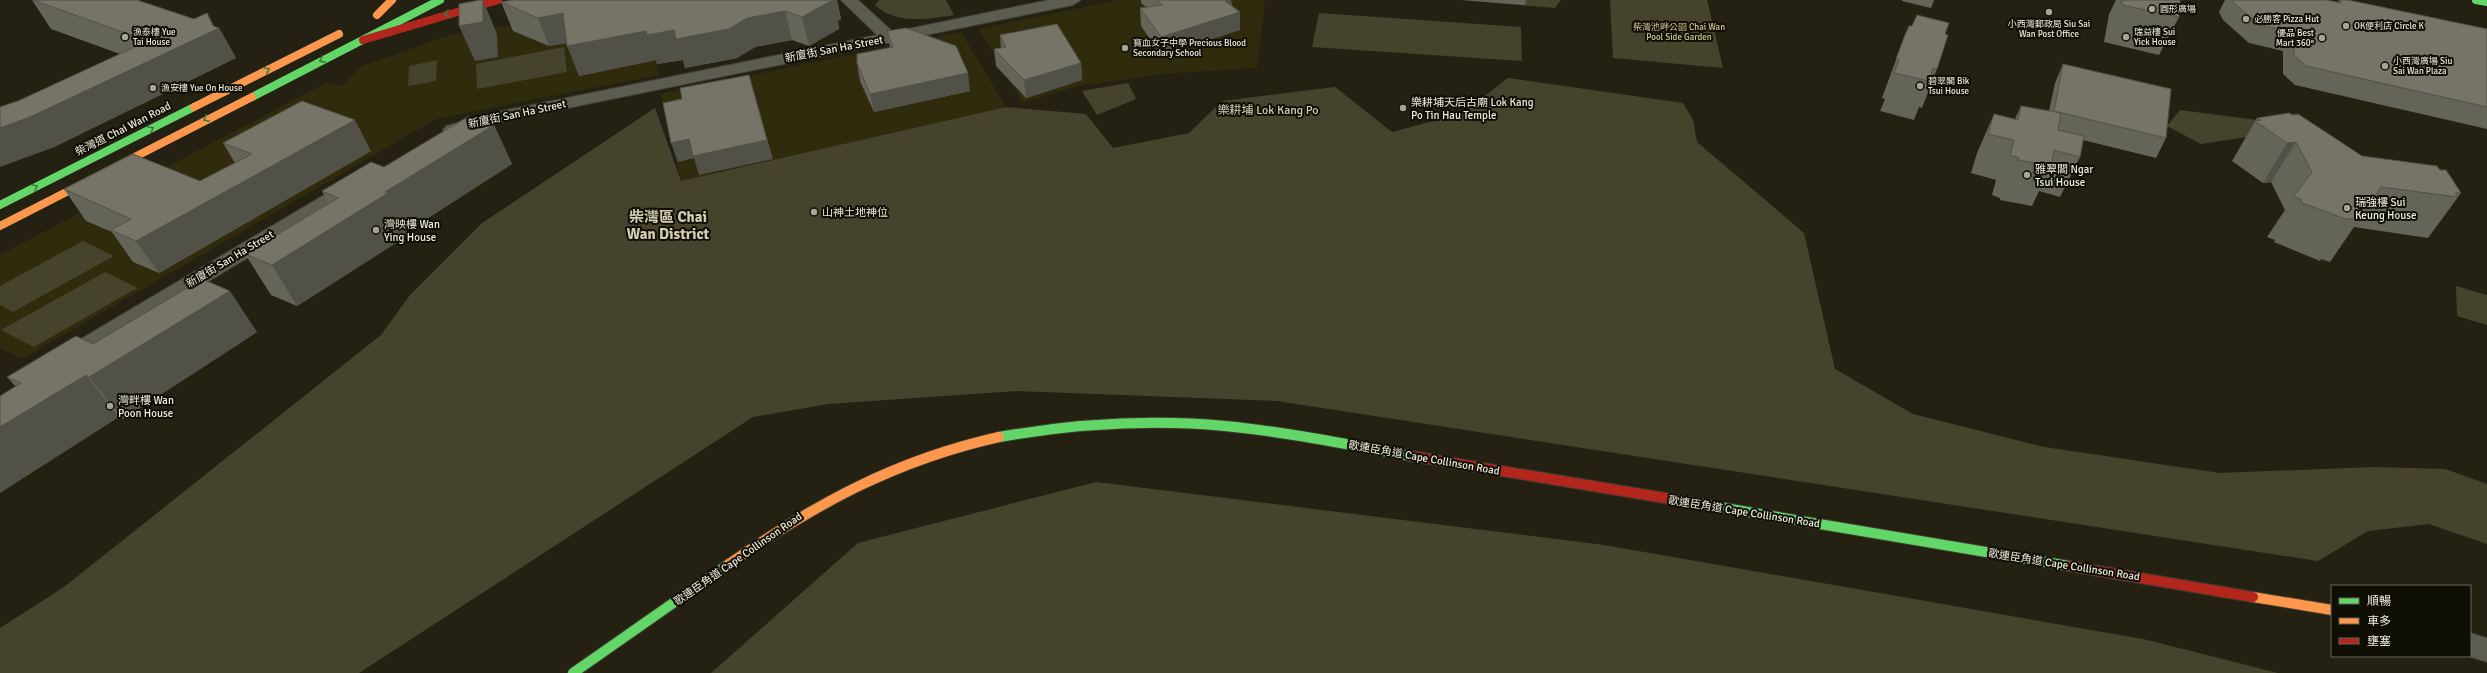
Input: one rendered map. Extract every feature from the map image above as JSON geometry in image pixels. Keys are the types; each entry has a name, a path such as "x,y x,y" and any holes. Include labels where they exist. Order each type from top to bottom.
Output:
{"street":[{"path":"0,226 440,0"},
{"path":"357,42 436,17 498,0"},
{"path":"850,0 889,37"},
{"name":"新廈街 San Ha Street","path":"437,137 458,128 492,118 1073,0"},
{"path":"2476,0 2487,2"},
{"path":"373,17 396,2"},
{"name":"柴灣道 Chai Wan Road","path":"0,205 349,30"},
{"name":"新廈街 San Ha Street","path":"47,368 365,179"},
{"name":"歌連臣角道 Cape Collinson Road","path":"574,673 760,541 838,493 902,465 970,445 1018,433 1100,423 1190,422 1251,429 2331,610"},
{"path":"2471,645 2487,650"}],"shaded area":[{"name":"寶血女子中學 Precious Blood Secondary School","path":"1118,0 1265,0 1257,68 1161,74 1074,87 1023,103 979,29"},
{"path":"643,3 659,75 436,119 22,359 0,348 0,255 328,82 341,86 362,66 450,35"},
{"path":"961,32 1006,107 681,181 660,94"}],"green space":[{"path":"879,0 946,0 954,15 924,19 892,16 875,5"},
{"path":"1459,0 1561,0 1555,8"},
{"name":"柴灣池畔公園 Chai Wan Pool Side Garden","path":"1610,0 1707,0 1723,68 1613,58"},
{"path":"1319,13 1521,27 1522,61 1312,47"},
{"path":"564,47 567,72 477,89 476,64"},
{"path":"437,60 436,81 408,86 409,66"},
{"path":"1508,78 1683,103 1693,120 1697,142 1804,233 1835,369 1913,414 2044,447 2220,473 2374,467 2445,469 2487,484 2487,544 2429,524 2368,531 2318,561 1277,401 1017,391 828,404 753,417 359,673 0,673 0,628 64,587 381,335 410,295 482,223 655,108 681,181 1006,107 1086,114 1113,148 1189,133 1222,101 1335,87 1392,132 1463,113"},
{"path":"1128,83 1136,99 1097,115 1082,91"},
{"path":"2180,110 2310,127 2201,144 2167,126"},
{"path":"83,241 114,256 13,312 0,305 0,286"},
{"path":"105,272 137,288 34,347 1,330"},
{"path":"2456,286 2487,295 2487,325 2457,316"},
{"path":"1096,482 1604,545 2143,639 2278,673 711,673 858,543"}],"building":[{"path":"33,0 137,0 194,19 207,13 213,26 219,28 30,117 0,128 0,107 18,101 148,41"},
{"path":"483,0 483,22 459,26 459,4"},
{"path":"513,0 833,0 802,17 785,11 747,18 729,29 676,39 674,30 647,35 646,31 567,46 563,13 538,18 501,2"},
{"path":"1157,0 1228,0 1225,1 1240,12 1161,37 1140,8 1162,5"},
{"name":"圓形廣場","path":"2122,0 2180,0 2179,17 2122,5"},
{"name":"小西灣廣場 Siu Sai Wan Plaza","path":"2232,0 2326,0 2341,3 2340,0 2348,0 2487,29 2487,107 2306,66 2294,55 2294,32 2259,25"},
{"path":"1917,15 1949,23 1945,34 1948,35 1937,69 1933,68 1929,81 1894,73 1899,60 1896,59 1905,35 1909,26 1912,26"},
{"path":"1057,24 1081,63 1024,80 994,49 1006,47 1000,35"},
{"path":"906,28 956,46 968,73 870,94 857,63 857,54 893,47 887,31"},
{"path":"2063,64 2171,89 2166,138 2054,111"},
{"path":"749,75 767,140 693,156 689,139 671,143 663,103 682,99 680,88"},
{"path":"302,101 355,120 136,241 111,230 131,219 64,189 133,154 200,181 252,154 223,143"},
{"path":"2021,106 2061,113 2058,130 2084,136 2080,157 2054,150 2051,166 2018,160 2019,158 2010,155 2014,140 1988,134 1994,114 2018,120"},
{"path":"2289,113 2293,115 2298,114 2362,156 2437,166 2440,170 2446,170 2461,193 2455,193 2458,197 2381,187 2358,221 2349,218 2348,220 2300,202 2302,200 2294,196 2312,172 2296,142 2287,143 2255,121 2261,120 2257,118"},
{"path":"469,116 494,125 385,192 388,193 272,265 245,254 338,198 322,191 371,162 384,167"},
{"path":"202,279 230,291 89,377 86,375 0,427 0,396 21,383 7,377 76,336 93,344"}],"traffic: fast":[{"path":"252,97 440,0"},
{"path":"2476,0 2487,2"},
{"path":"0,205 194,107"},
{"path":"999,437 1049,429 1098,424 1198,424 1279,433 1411,456"},
{"path":"1677,500 2069,566"},
{"path":"573,673 729,564"}],"traffic: slow":[{"path":"377,15 392,0"},
{"path":"194,107 339,34"},
{"path":"0,226 252,97"},
{"path":"729,564 760,542 824,503 891,470 962,445 999,437"},
{"path":"2253,597 2331,610"}],"traffic: jam":[{"path":"363,40 498,0"},
{"path":"1411,456 1677,500"},
{"path":"2069,566 2253,597"}],"place":[{"name":"圓形廣場","path":"2152,9"},
{"name":"小西灣郵政局 Siu Sai Wan Post Office","path":"2049,12"},
{"name":"必勝客 Pizza Hut","path":"2246,19"},
{"name":"OK便利店 Circle K","path":"2346,26"},
{"name":"漁泰樓 Yue Tai House","path":"125,37"},
{"name":"瑞益樓 Sui Yick House","path":"2126,37"},
{"name":"優品 Best Mart 360°","path":"2322,38"},
{"name":"寶血女子中學 Precious Blood Secondary School","path":"1125,48"},
{"name":"小西灣廣場 Siu Sai Wan Plaza","path":"2385,66"},
{"name":"碧翠閣 Bik Tsui House","path":"1920,86"},
{"name":"漁安樓 Yue On House","path":"153,88"},
{"name":"樂耕埔天后古廟 Lok Kang Po Tin Hau Temple","path":"1403,108"},
{"name":"雅翠閣 Ngar Tsui House","path":"2027,175"},
{"name":"瑞強樓 Sui Keung House","path":"2347,208"},
{"name":"山神土地神位","path":"814,212"},
{"name":"灣映樓 Wan Ying House","path":"376,230"},
{"name":"灣畔樓 Wan Poon House","path":"110,406"}],"district":[{"name":"樂耕埔 Lok Kang Po","path":"1268,110"},
{"name":"柴灣區 Chai Wan District","path":"668,226"}]}
